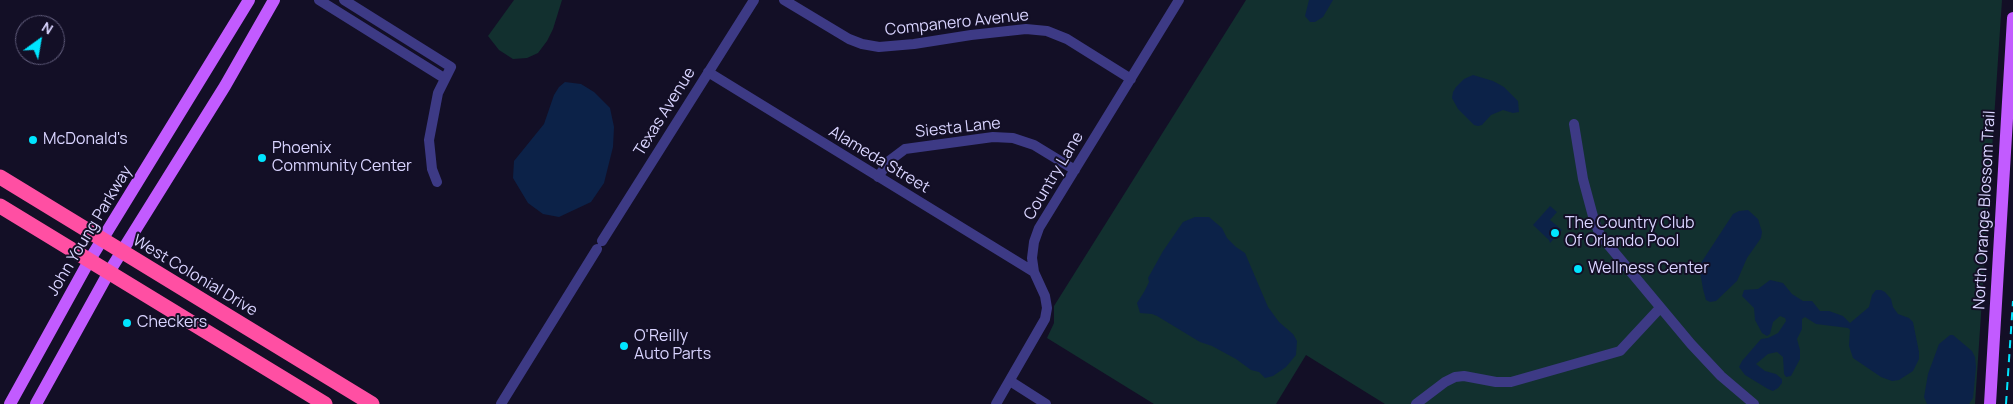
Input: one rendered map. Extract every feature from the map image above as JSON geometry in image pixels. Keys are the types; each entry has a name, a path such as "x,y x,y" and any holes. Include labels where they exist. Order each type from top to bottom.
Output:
{"highway":[{"name":"West Colonial Drive","path":"0,177 372,404"},
{"path":"0,206 325,404"}],"main road":[{"name":"John Young Parkway","path":"10,404 90,260 250,0"},
{"path":"242,56 242,40 265,0"},
{"path":"36,404 109,272 242,56 274,0"},
{"name":"North Orange Blossom Trail","path":"1990,404 2013,18"}],"street":[{"path":"319,0 444,78"},
{"path":"344,0 451,67 438,93 429,140 432,169 437,182"},
{"name":"Texas Avenue","path":"501,404 754,0"},
{"name":"Companero Avenue","path":"784,0 849,39 862,44 880,46 914,44 1026,29 1046,31 1067,39 1131,79"},
{"name":"Country Lane","path":"996,404 1045,319 1045,296 1034,272 1032,258 1034,242 1039,228 1179,0"},
{"name":"Alameda Street","path":"708,72 1034,272"},
{"path":"1574,124 1583,179 1597,229 1660,308 1721,376 1754,404"},
{"name":"Siesta Lane","path":"878,177 889,161 904,149 993,137 1013,138 1034,145 1075,170"},
{"path":"1416,404 1444,382 1455,377 1464,376 1496,382 1511,382 1620,351 1660,308"},
{"path":"1010,381 1046,404"}],"green space":[{"path":"514,0 562,0 553,29 547,41 538,53 527,58 513,59 499,50 488,36"},
{"path":"1246,0 2002,0 1975,404 1385,404 1306,355 1276,404 1154,404 1047,338 1054,323 1054,306"}],"water":[{"path":"1309,0 1333,0 1323,17 1315,22 1310,22 1305,16"},
{"path":"1473,75 1493,81 1504,87 1518,101 1519,112 1513,113 1503,110 1491,115 1482,125 1474,125 1458,109 1452,98 1456,87 1464,79"},
{"path":"565,82 581,84 594,92 610,108 614,127 613,147 604,183 591,202 559,217 543,214 528,203 513,178 514,161 544,124 554,95"},
{"name":"The Country Club Of Orlando Pool","path":"1550,206 1557,212 1550,220 1562,230 1550,243 1533,225"},
{"path":"1748,210 1758,219 1762,232 1761,238 1747,258 1737,281 1716,301 1710,302 1706,300 1699,266 1733,214"},
{"path":"1195,217 1209,217 1222,228 1227,238 1236,247 1245,253 1268,307 1297,341 1296,355 1286,367 1273,376 1265,378 1259,372 1251,370 1236,359 1212,346 1200,342 1157,316 1140,313 1137,303 1163,251 1183,222"},
{"path":"1770,280 1783,283 1792,294 1803,301 1812,301 1820,311 1829,311 1843,316 1850,323 1869,307 1872,295 1876,290 1885,292 1891,299 1893,307 1898,314 1909,318 1913,322 1919,359 1913,371 1899,380 1892,381 1881,377 1853,358 1849,346 1850,330 1848,328 1816,324 1805,317 1802,319 1802,329 1797,339 1800,359 1791,376 1786,377 1784,374 1783,357 1777,352 1768,354 1756,364 1765,371 1776,374 1782,379 1782,383 1778,388 1773,391 1745,375 1739,367 1742,361 1761,339 1778,333 1786,321 1785,318 1780,316 1773,322 1770,334 1767,336 1762,333 1755,320 1754,308 1742,296 1744,290 1758,289"},
{"path":"1950,335 1953,335 1972,351 1975,357 1973,398 1969,404 1927,404 1924,397 1928,374 1939,344"}],"railway":[{"path":"2006,404 2013,301"}],"place":[{"name":"McDonald's","path":"33,140"},
{"name":"Phoenix Community Center","path":"262,158"},
{"name":"The Country Club Of Orlando Pool","path":"1555,233"},
{"name":"Wellness Center","path":"1578,269"},
{"name":"Checkers","path":"127,323"},
{"name":"O'Reilly Auto Parts","path":"624,346"}]}
